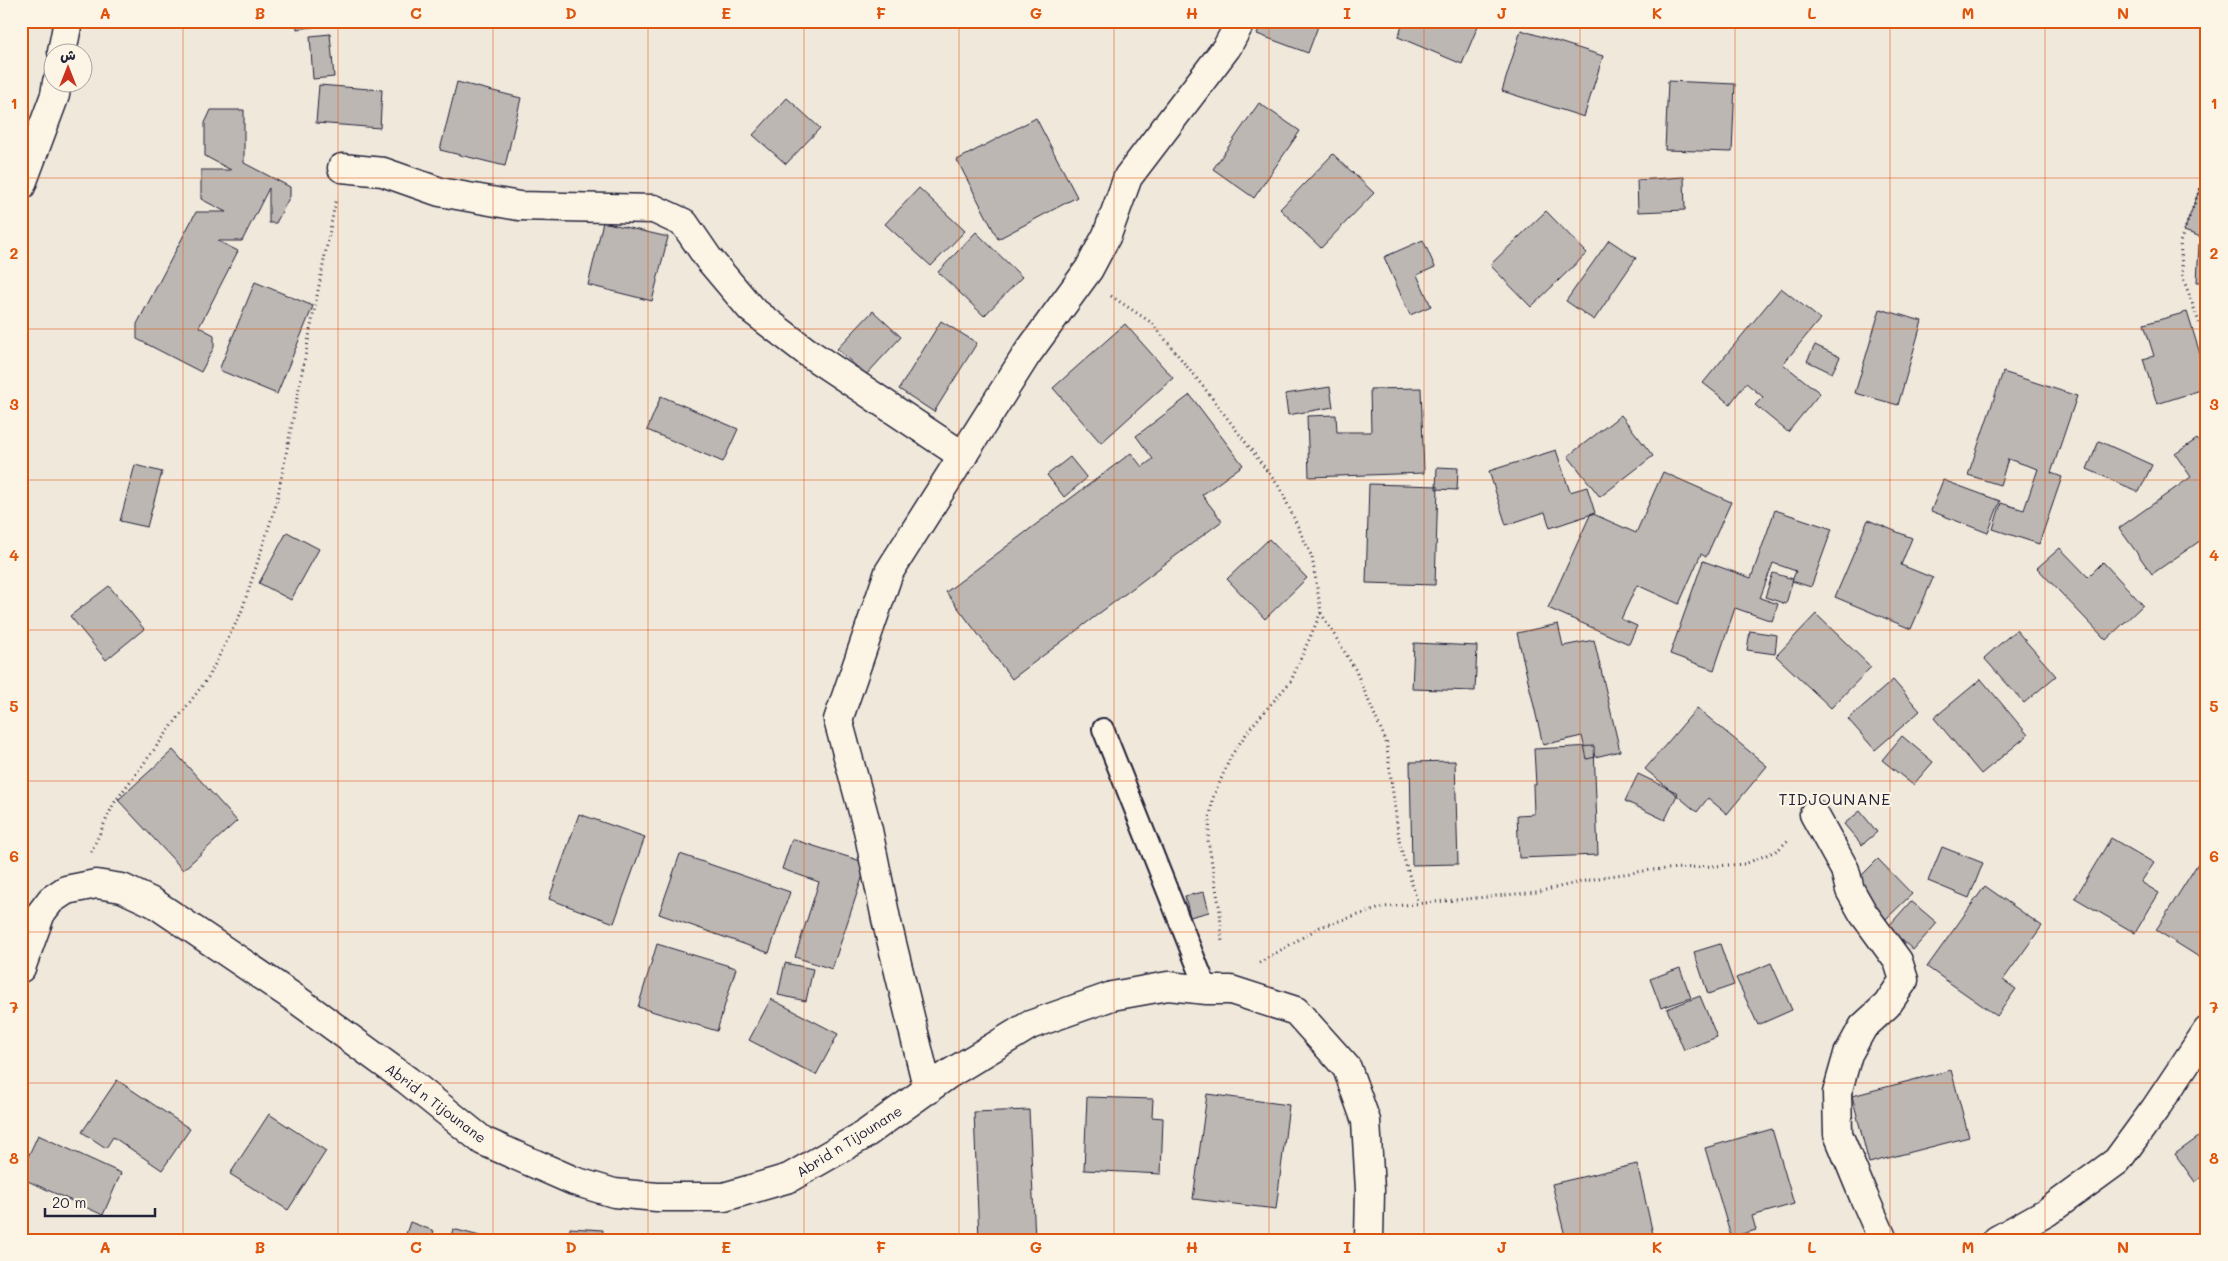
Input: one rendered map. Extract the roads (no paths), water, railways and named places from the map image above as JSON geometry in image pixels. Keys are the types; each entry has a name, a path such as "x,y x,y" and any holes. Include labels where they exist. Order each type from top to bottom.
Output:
{"street":[{"path":"64,42 68,21"},
{"path":"928,1090 886,918 868,830 838,720 889,572 1027,354 1089,269 1107,235 1128,177 1227,47 1242,21"},
{"path":"21,186 55,92"},
{"path":"342,168 384,172 440,192 519,206 654,209 677,219 684,223 708,258 751,309 807,352 962,456"},
{"path":"1814,814 1845,870 1850,890 1862,913 1898,962 1904,980 1887,1005 1862,1027 1848,1054 1837,1093 1838,1134 1883,1240"},
{"name":"Abrid n Tijounane","path":"21,968 41,913 51,900 66,890 96,884 122,888 154,903 296,999 407,1080 483,1141 574,1181 614,1193 657,1197 724,1197 790,1178 864,1135 949,1074 1030,1025 1112,996 1168,986 1219,990 1296,1011 1347,1068 1366,1122 1370,1190 1369,1240"},
{"path":"1997,1240 2048,1212 2117,1161 2155,1109 2207,1031"}],"lane":[{"path":"1104,729 1219,990"}],"district":[{"name":"TIDJOUNANE","path":"1835,798"}]}
